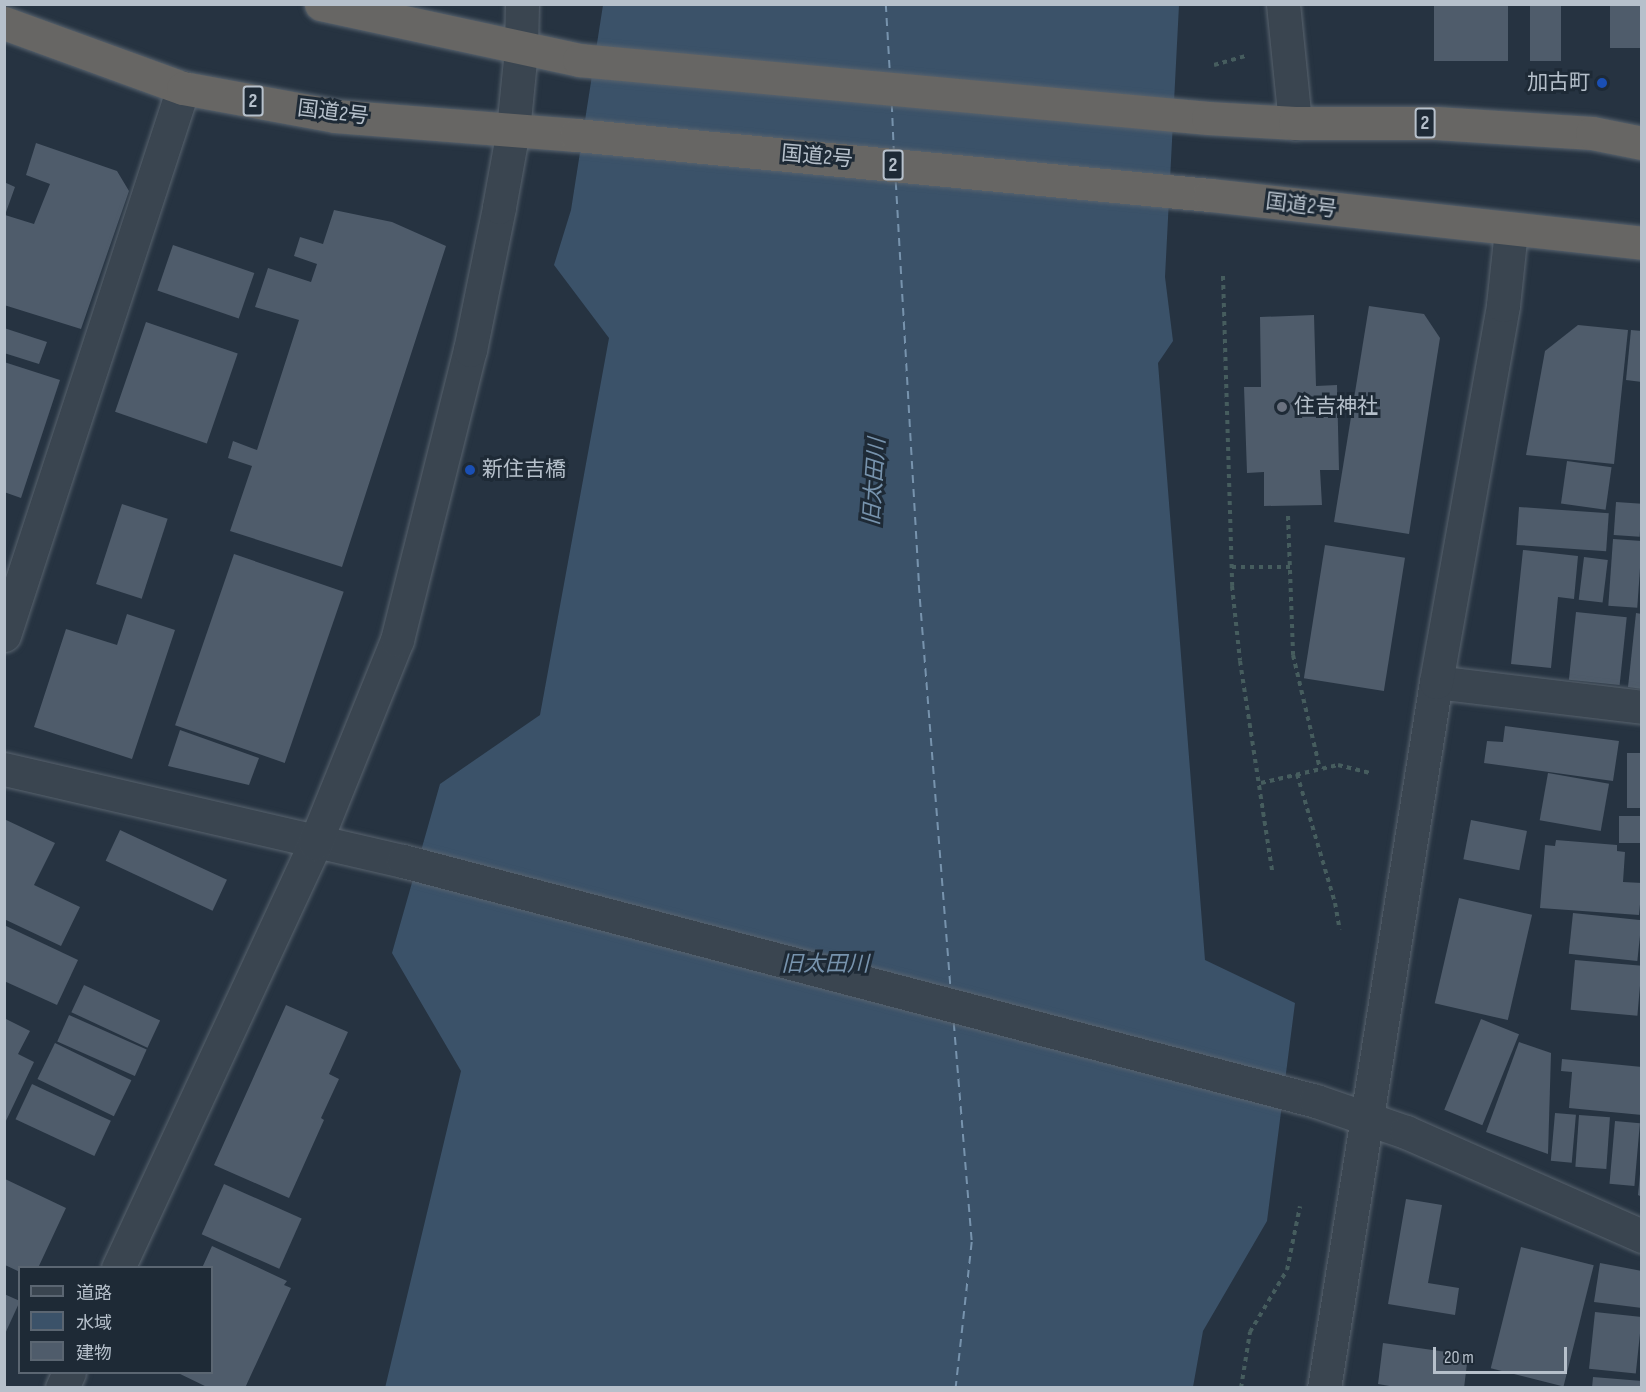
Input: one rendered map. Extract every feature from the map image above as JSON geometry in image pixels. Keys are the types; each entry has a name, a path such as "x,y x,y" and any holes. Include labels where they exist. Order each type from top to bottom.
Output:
{"highway":[{"name":"2","path":"321,4 521,50 579,60 1208,118 1295,123 1447,124 1592,133 1641,143"},
{"name":"国道2号","path":"4,23 183,88 335,116 576,135 1210,195 1641,243"}],"street":[{"path":"119,1266 315,843 397,640 470,350 513,130 521,50 522,4"},
{"path":"1283,4 1295,123"},
{"path":"4,634 183,88"},
{"path":"1324,1388 1436,682 1503,305 1511,230"},
{"path":"1436,682 1641,707"},
{"path":"4,769 315,843 403,861 1298,1097 1406,1132 1641,1236"},
{"path":"62,1388 68,1374"}],"path":[{"path":"1214,65 1248,55"},
{"path":"1222,276 1232,567 1240,661 1261,783 1272,871"},
{"path":"1288,516 1293,655 1320,769"},
{"path":"1232,567 1291,567"},
{"path":"1261,783 1338,765 1369,773"},
{"path":"1297,774 1335,903 1340,930"},
{"path":"1241,1388 1250,1332 1287,1270 1300,1206"}],"water":[{"name":"旧太田川","path":"603,5 1179,5 1165,277 1173,341 1158,363 1205,960 1295,1003 1267,1221 1203,1331 1193,1387 385,1388 461,1071 392,953 440,784 540,715 609,338 554,265 571,210"}],"building":[{"path":"1434,4 1508,4 1508,61 1434,61"},
{"path":"1530,4 1561,4 1561,61 1530,61"},
{"path":"1610,4 1642,4 1642,48 1610,48"},
{"path":"36,143 117,171 129,191 81,329 4,305 4,182 15,187 5,215 34,224 50,184 26,175"},
{"path":"334,210 392,222 446,246 342,567 230,531 252,466 228,458 233,441 257,450 299,320 255,307 268,268 311,282 317,264 294,256 300,237 323,244"},
{"path":"173,245 254,273 239,318 157,290"},
{"path":"1369,306 1424,314 1440,338 1409,534 1334,522"},
{"path":"1314,315 1316,386 1337,385 1339,470 1320,470 1322,505 1264,506 1264,472 1247,473 1244,387 1261,387 1260,317"},
{"path":"146,322 238,354 207,443 115,412"},
{"path":"1578,325 1628,330 1614,464 1526,455 1545,351"},
{"path":"4,328 47,342 39,364 4,353"},
{"path":"1631,330 1642,331 1642,382 1626,380"},
{"path":"4,362 60,380 21,498 4,492"},
{"path":"1567,461 1612,467 1606,510 1561,504"},
{"path":"1616,502 1642,504 1640,537 1614,535"},
{"path":"122,504 168,519 142,599 96,584"},
{"path":"1519,507 1609,513 1606,551 1516,545"},
{"path":"1613,539 1642,541 1637,608 1608,606"},
{"path":"1325,545 1405,558 1384,691 1304,678"},
{"path":"1523,550 1578,556 1574,599 1558,597 1551,668 1511,664"},
{"path":"234,554 344,592 285,763 175,725"},
{"path":"1584,557 1608,560 1603,603 1579,600"},
{"path":"1576,612 1627,617 1620,685 1569,680"},
{"path":"1636,613 1642,614 1642,689 1628,687"},
{"path":"127,614 175,630 132,759 34,727 66,629 117,645"},
{"path":"1505,726 1619,741 1613,781 1484,763 1487,741 1503,742"},
{"path":"180,730 259,758 249,785 168,766"},
{"path":"1627,753 1642,753 1642,808 1627,808"},
{"path":"1548,773 1609,784 1601,831 1540,820"},
{"path":"1619,816 1642,816 1642,843 1619,843"},
{"path":"4,819 55,843 34,885 80,907 61,946 4,919"},
{"path":"1471,820 1527,831 1519,870 1463,859"},
{"path":"120,830 227,880 213,911 106,861"},
{"path":"1556,840 1617,845 1617,851 1625,852 1623,882 1642,883 1639,915 1540,908 1545,845 1555,846"},
{"path":"1459,898 1532,915 1508,1020 1435,1003"},
{"path":"1573,913 1642,920 1637,961 1569,954"},
{"path":"4,925 78,960 57,1005 4,981"},
{"path":"1575,960 1642,966 1637,1016 1571,1010"},
{"path":"84,985 160,1020 147,1048 71,1012"},
{"path":"286,1005 348,1032 329,1074 339,1079 321,1118 324,1120 289,1198 214,1165"},
{"path":"69,1015 147,1050 135,1076 57,1041"},
{"path":"4,1018 30,1031 18,1054 34,1062 4,1125"},
{"path":"1481,1019 1519,1034 1482,1125 1444,1110"},
{"path":"1519,1042 1551,1053 1548,1154 1486,1132"},
{"path":"55,1043 131,1080 114,1116 37,1079"},
{"path":"1562,1059 1642,1067 1642,1115 1569,1108 1572,1072 1561,1071"},
{"path":"32,1084 111,1121 94,1156 16,1119"},
{"path":"1555,1113 1576,1115 1572,1163 1551,1161"},
{"path":"1579,1115 1610,1117 1606,1169 1575,1167"},
{"path":"1615,1121 1640,1123 1634,1186 1610,1184"},
{"path":"1640,1174 1642,1174 1642,1197 1638,1195"},
{"path":"5,1179 66,1208 39,1266 18,1266 18,1271 5,1265"},
{"path":"224,1184 302,1219 279,1269 202,1234"},
{"path":"1406,1199 1442,1205 1428,1283 1459,1288 1455,1315 1388,1304"},
{"path":"212,1246 287,1281 284,1285 291,1288 245,1388 209,1388 180,1374 213,1374 213,1266 203,1266"},
{"path":"1521,1247 1594,1265 1564,1386 1491,1368"},
{"path":"1600,1263 1642,1271 1642,1308 1594,1302"},
{"path":"4,1294 18,1300 18,1305 4,1336"},
{"path":"1595,1312 1642,1317 1636,1374 1589,1369"},
{"path":"1383,1343 1468,1355 1464,1388 1401,1388 1378,1384"},
{"path":"1593,1377 1642,1381 1642,1388 1592,1388"}],"ferry route":[{"path":"886,4 890,72"},
{"path":"892,104 894,150"},
{"path":"896,182 919,585 951,988"},
{"path":"954,1023 972,1242 956,1388"}],"place":[{"name":"加古町","path":"1602,83"},
{"name":"住吉神社","path":"1282,407"},
{"name":"新住吉橋","path":"470,470"}]}
